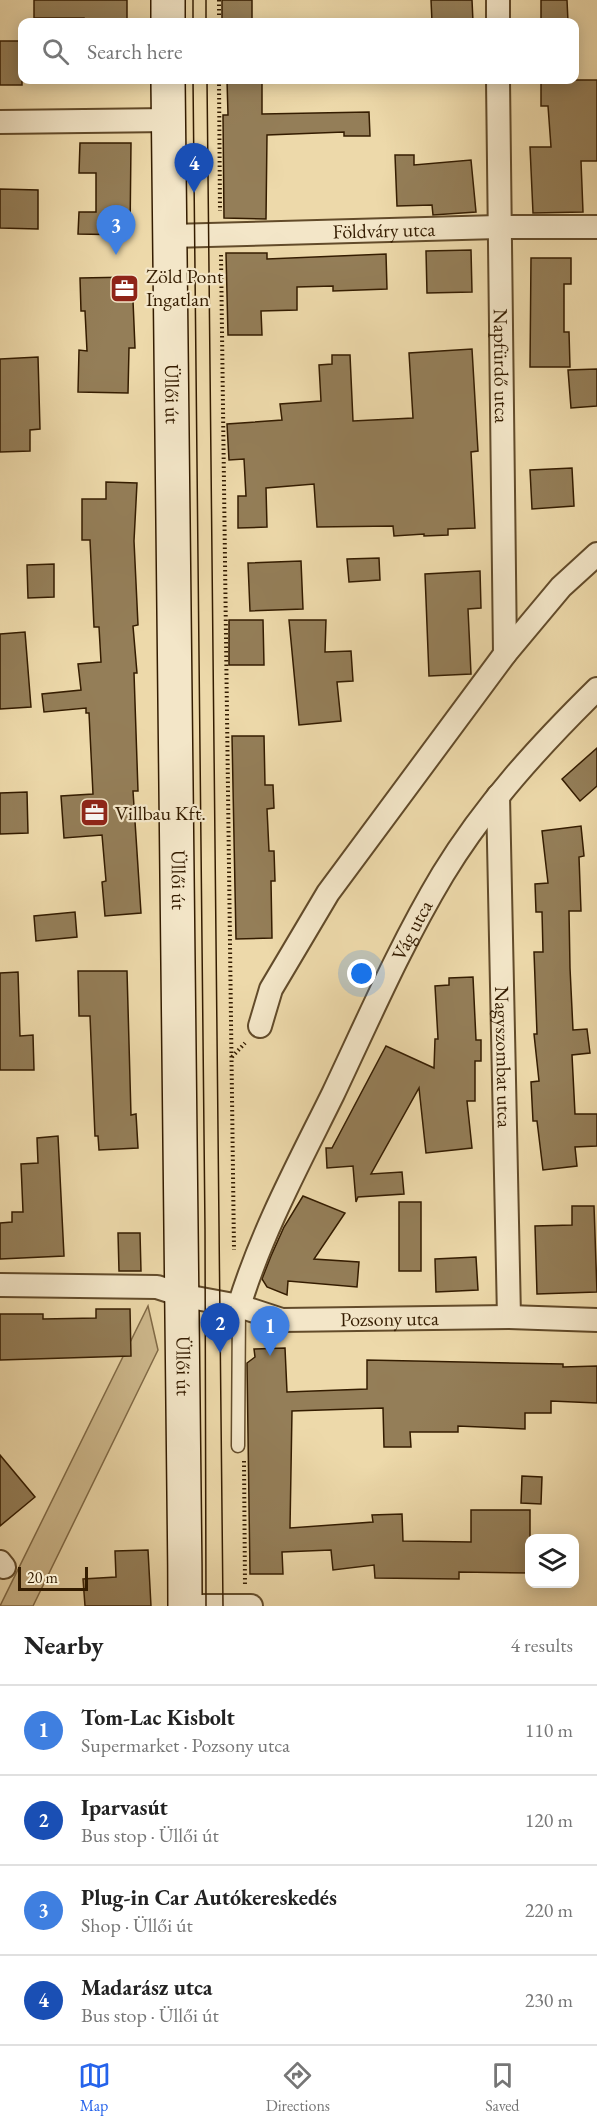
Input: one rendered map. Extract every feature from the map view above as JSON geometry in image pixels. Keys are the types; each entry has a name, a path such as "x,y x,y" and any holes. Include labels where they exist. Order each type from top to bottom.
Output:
{"main road":[{"path":"168,0 168,18"},
{"name":"Üllői út","path":"168,84 173,581 185,1296 185,1606"}],"street":[{"path":"498,0 498,18"},
{"name":"Napfürdő utca","path":"498,84 505,654"},
{"path":"0,122 169,120"},
{"name":"Földváry utca","path":"171,236 498,227 597,227"},
{"path":"260,1026 271,989 328,894 505,654 561,588 597,554"},
{"name":"Vág utca","path":"239,1306 265,1233 411,931 444,873 498,796 558,727 597,689"},
{"name":"Nagyszombat utca","path":"498,796 509,1317"},
{"name":"Pozsony utca","path":"0,1285 157,1287 185,1296 239,1306 282,1320 509,1317 597,1320"},
{"path":"185,1606 251,1606"}],"lane":[{"path":"238,1446 239,1306"}],"path":[{"path":"219,0 219,18"},
{"path":"219,84 220,211"},
{"path":"220,235 234,1254"},
{"path":"238,1446 244,1446 246,1583 239,1606"}],"shaded area":[{"path":"148,1306 158,1350 33,1606 0,1606"}],"building":[{"path":"34,0 127,0 127,18 34,18"},
{"path":"222,0 252,0 252,18 222,18"},
{"path":"431,0 472,0 473,18 432,18"},
{"path":"541,0 567,0 568,18 541,18"},
{"path":"0,41 18,41 18,84 22,85 0,85"},
{"path":"579,80 597,80 597,161 581,161 583,212 533,213 530,147 551,147 548,106 541,106 541,84 579,84"},
{"path":"227,84 262,84 262,114 369,112 370,136 344,136 344,132 267,135 266,219 224,218 223,115 228,115"},
{"path":"80,143 131,143 130,235 78,234 79,212 96,212 96,173 79,173"},
{"path":"395,155 414,155 414,165 471,160 476,212 433,215 432,205 397,206"},
{"path":"0,189 38,190 38,229 0,228"},
{"path":"471,250 472,292 427,293 426,251"},
{"path":"226,253 267,253 267,259 386,254 387,289 333,291 333,286 297,287 297,310 261,311 262,335 228,335"},
{"path":"531,258 571,258 571,284 564,284 564,332 569,332 570,367 530,367"},
{"path":"132,277 135,348 129,348 128,393 78,392 79,350 87,351 85,311 81,311 80,278"},
{"path":"472,349 478,451 471,452 475,528 448,529 448,535 394,536 393,526 317,527 314,484 266,488 267,527 238,528 238,496 246,496 244,459 229,460 227,424 282,420 280,404 321,401 319,365 332,364 332,355 350,355 353,421 413,418 409,353"},
{"path":"38,357 40,429 30,430 30,451 0,452 0,359"},
{"path":"597,369 597,406 571,408 568,370"},
{"path":"572,468 574,506 532,509 530,470"},
{"path":"106,482 137,483 134,541 138,625 133,626 137,673 134,673 138,791 133,791 141,913 105,916 102,882 106,881 102,835 64,838 61,796 93,794 89,713 86,713 86,708 44,712 42,694 81,690 78,664 101,662 99,627 94,627 90,540 82,540 82,499 106,499"},
{"path":"379,558 380,580 349,582 347,559"},
{"path":"301,561 303,609 250,611 248,563"},
{"path":"54,564 54,597 28,598 27,565"},
{"path":"480,571 481,608 468,609 471,674 429,676 425,574"},
{"path":"229,620 263,620 264,665 229,665"},
{"path":"289,620 326,620 325,652 351,651 353,681 337,682 341,721 299,725"},
{"path":"25,632 31,707 0,709 0,634"},
{"path":"232,736 264,736 265,785 273,785 274,808 267,809 269,851 274,851 275,881 271,881 272,938 236,939"},
{"path":"597,748 597,786 580,801 562,779"},
{"path":"27,792 28,833 0,834 0,793"},
{"path":"581,826 584,856 579,857 581,911 569,911 570,968 573,1030 587,1029 590,1053 572,1055 575,1114 597,1114 597,1146 575,1147 577,1166 543,1170 537,1121 533,1121 531,1082 539,1081 534,1034 537,1034 534,952 543,952 542,912 536,912 535,884 548,883 542,831"},
{"path":"75,912 77,937 36,941 34,916"},
{"path":"78,971 127,971 131,1115 136,1114 138,1148 99,1150 98,1136 95,1136 90,1016 79,1016"},
{"path":"18,972 20,1036 33,1035 34,1070 0,1070 0,973"},
{"path":"473,977 476,1040 481,1040 481,1061 475,1061 475,1101 467,1101 472,1148 426,1153 419,1088 371,1174 402,1172 404,1194 358,1197 356,1202 353,1166 327,1168 326,1148 332,1148 386,1046 434,1068 435,1039 438,1039 435,986 449,985 449,978"},
{"path":"58,1136 64,1256 0,1259 0,1223 12,1222 12,1212 23,1212 21,1164 38,1163 37,1138"},
{"path":"303,1196 345,1213 314,1259 359,1262 357,1287 288,1281 287,1295 267,1287 262,1279 284,1227"},
{"path":"399,1202 421,1202 421,1271 399,1271"},
{"path":"572,1206 594,1206 597,1292 537,1294 535,1226 572,1225"},
{"path":"118,1233 140,1233 141,1271 119,1271"},
{"path":"476,1257 478,1290 436,1292 435,1259"},
{"path":"96,1309 130,1309 131,1356 0,1360 0,1314 43,1314 43,1319 96,1318"},
{"path":"285,1348 287,1392 367,1389 367,1360 563,1364 563,1367 597,1366 597,1403 551,1401 551,1413 525,1413 525,1429 458,1426 458,1432 410,1432 411,1447 384,1447 383,1408 292,1411 290,1528 373,1522 372,1515 402,1514 403,1541 471,1542 471,1510 530,1510 530,1534 525,1534 525,1573 459,1572 459,1579 375,1578 374,1565 333,1570 331,1550 282,1552 283,1574 250,1574 247,1363 255,1357 254,1349"},
{"path":"0,1455 35,1497 0,1526"},
{"path":"522,1476 542,1477 541,1504 521,1503"},
{"path":"148,1550 151,1606 85,1606 83,1579 116,1577 115,1551"}],"tram line":[{"path":"193,0 193,18"},
{"path":"206,0 206,18"},
{"path":"193,84 205,1229 206,1606"},
{"path":"207,84 223,1606"}],"place":[{"name":"Madarász utca","path":"194,193"},
{"name":"Plug-in Car Autókereskedés","path":"116,255"},
{"name":"Zöld Pont Ingatlan","path":"125,288"},
{"name":"Villbau Kft.","path":"94,813"},
{"name":"Iparvasút","path":"220,1353"},
{"name":"Tom-Lac Kisbolt","path":"270,1356"}]}
